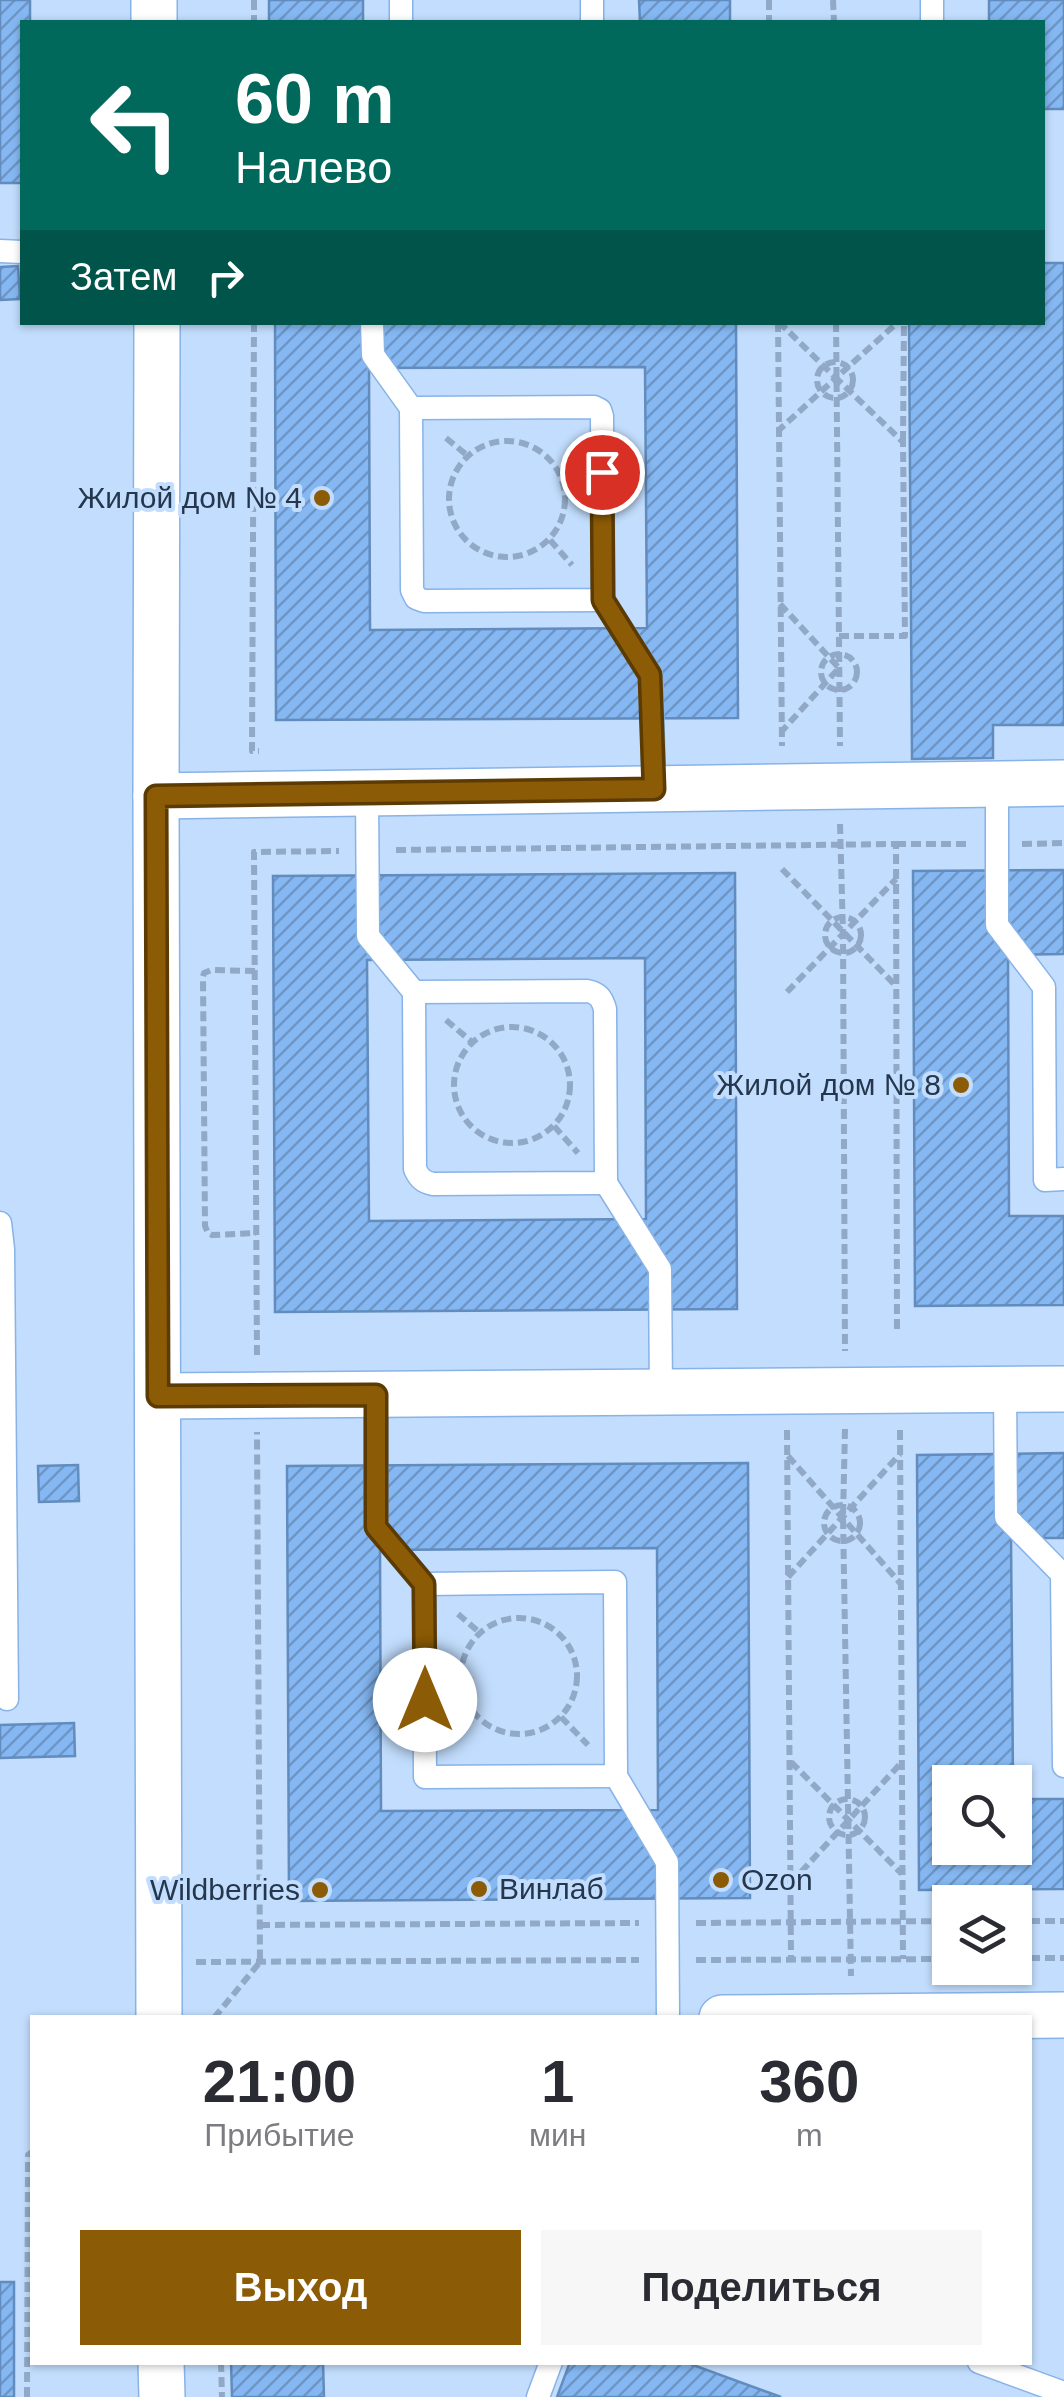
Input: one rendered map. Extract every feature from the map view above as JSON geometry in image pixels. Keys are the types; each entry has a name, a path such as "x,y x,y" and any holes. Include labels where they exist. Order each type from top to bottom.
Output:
{"street":[{"path":"157,325 159,2015"},
{"path":"156,796 1064,784"},
{"path":"158,1396 1064,1389"},
{"path":"1032,2015 1064,2015"},
{"path":"161,2365 162,2397"}],"lane":[{"path":"372,325 372,355 411,408 412,590 416,598 603,600"},
{"path":"411,408 600,410 603,600 650,675 654,789"},
{"path":"996,784 997,925 1054,987 1045,1180 1064,1180"},
{"path":"367,793 368,936 414,992 415,1169 424,1182 433,1184 606,1183"},
{"path":"414,992 587,990 602,1000 606,1183 660,1270 661,1392"},
{"path":"0,1223 7,1698"},
{"path":"1004,1389 1006,1516 1063,1574 1064,1766"},
{"path":"376,1395 376,1527 424,1584 425,1777 616,1776"},
{"path":"424,1584 616,1582 616,1776 667,1862 668,2015"},
{"path":"538,2397 550,2365"},
{"path":"988,2365 1064,2393"}],"path":[{"path":"254,325 252,750 272,750"},
{"path":"778,325 782,747"},
{"path":"781,325 903,442"},
{"path":"836,325 848,1506"},
{"path":"778,430 898,325"},
{"path":"839,636 906,636 901,325"},
{"path":"837,362 848,368 853,379 850,391 836,398 821,392 817,377 824,365 837,362"},
{"path":"509,441 527,444 556,466 564,483 564,515 550,540 538,550 509,558 491,556 462,536 453,521 450,486 468,456 494,442 509,441"},
{"path":"780,604 839,668"},
{"path":"839,654 853,660 857,671 850,687 840,690 825,684 821,669 829,658 839,654"},
{"path":"782,732 839,668"},
{"path":"786,845 896,844 897,1334"},
{"path":"782,869 896,987"},
{"path":"786,992 896,879"},
{"path":"843,917 855,922 862,934 857,948 843,953 830,948 825,932 832,921 843,917"},
{"path":"255,971 204,973 203,996 205,1226 212,1234 256,1233"},
{"path":"509,1026 529,1029 547,1038 561,1053 570,1092 554,1126 539,1137 503,1144 470,1127 454,1094 454,1076 460,1058 472,1042 509,1026"},
{"path":"216,2015 260,1962 257,1334"},
{"path":"900,1428 903,1959"},
{"path":"786,1429 791,1959"},
{"path":"788,1578 848,1506 900,1454"},
{"path":"787,1455 901,1584"},
{"path":"848,1506 861,1521 858,1533 844,1541 828,1534 824,1520 834,1507 848,1506"},
{"path":"843,1516 851,2015"},
{"path":"516,1618 536,1620 554,1629 568,1644 576,1662 578,1683 562,1717 529,1734 493,1729 478,1718 467,1703 461,1667 480,1633 497,1622 516,1618"},
{"path":"790,1761 902,1874"},
{"path":"790,1884 902,1761"},
{"path":"845,1799 862,1806 866,1816 859,1831 850,1835 837,1832 829,1820 834,1805 845,1799"},
{"path":"1032,1921 1064,1920"},
{"path":"260,1925 932,1921"},
{"path":"1032,1958 1064,1958"},
{"path":"158,1962 932,1959"},
{"path":"27,2397 30,2154"},
{"path":"222,2365 222,2397"}],"building":[{"path":"0,0 30,0 30,20 20,20 20,183 0,183"},
{"path":"269,0 363,0 363,20 269,20"},
{"path":"639,0 730,0 730,20 640,20"},
{"path":"989,0 1064,0 1064,109 1045,109 1045,20 989,20"},
{"path":"1045,263 1064,263 1064,725 993,725 993,758 912,759 909,325 1045,325"},
{"path":"18,266 20,299 0,300 0,267"},
{"name":"Жилой дом № 4","path":"275,325 736,325 738,718 276,720","holes":["645,367 647,628 370,630 369,368"]},
{"name":"Жилой дом № 8","path":"1064,870 1064,954 1008,955 1009,1216 1064,1216 1064,1305 915,1306 913,871"},
{"path":"735,873 737,1309 275,1312 273,876","holes":["645,958 646,1219 369,1221 367,960"]},
{"path":"1064,1453 1064,1538 1011,1538 1013,1765 932,1765 932,1865 1032,1865 1032,1799 1064,1799 1064,1889 1032,1889 1032,1885 932,1885 932,1890 919,1890 917,1455"},
{"path":"748,1463 750,1898 289,1901 287,1466","holes":["657,1548 658,1810 381,1811 380,1550"]},
{"path":"78,1465 79,1501 39,1502 38,1466"},
{"path":"74,1723 75,1756 0,1758 0,1725"},
{"path":"0,2282 14,2282 14,2397 0,2397"},
{"path":"231,2365 323,2365 324,2397 232,2397"},
{"path":"569,2365 693,2365 781,2397 557,2397"}],"place":[{"name":"Жилой дом № 4","path":"322,498"},
{"name":"Жилой дом № 8","path":"961,1085"},
{"name":"Ozon","path":"721,1880"},
{"name":"Винлаб","path":"479,1889"},
{"name":"Wildberries","path":"320,1890"}],"route":[{"path":"425,1700 424,1584 376,1527 376,1395 158,1396 156,796 654,789 650,675 603,600 602,472"}]}
